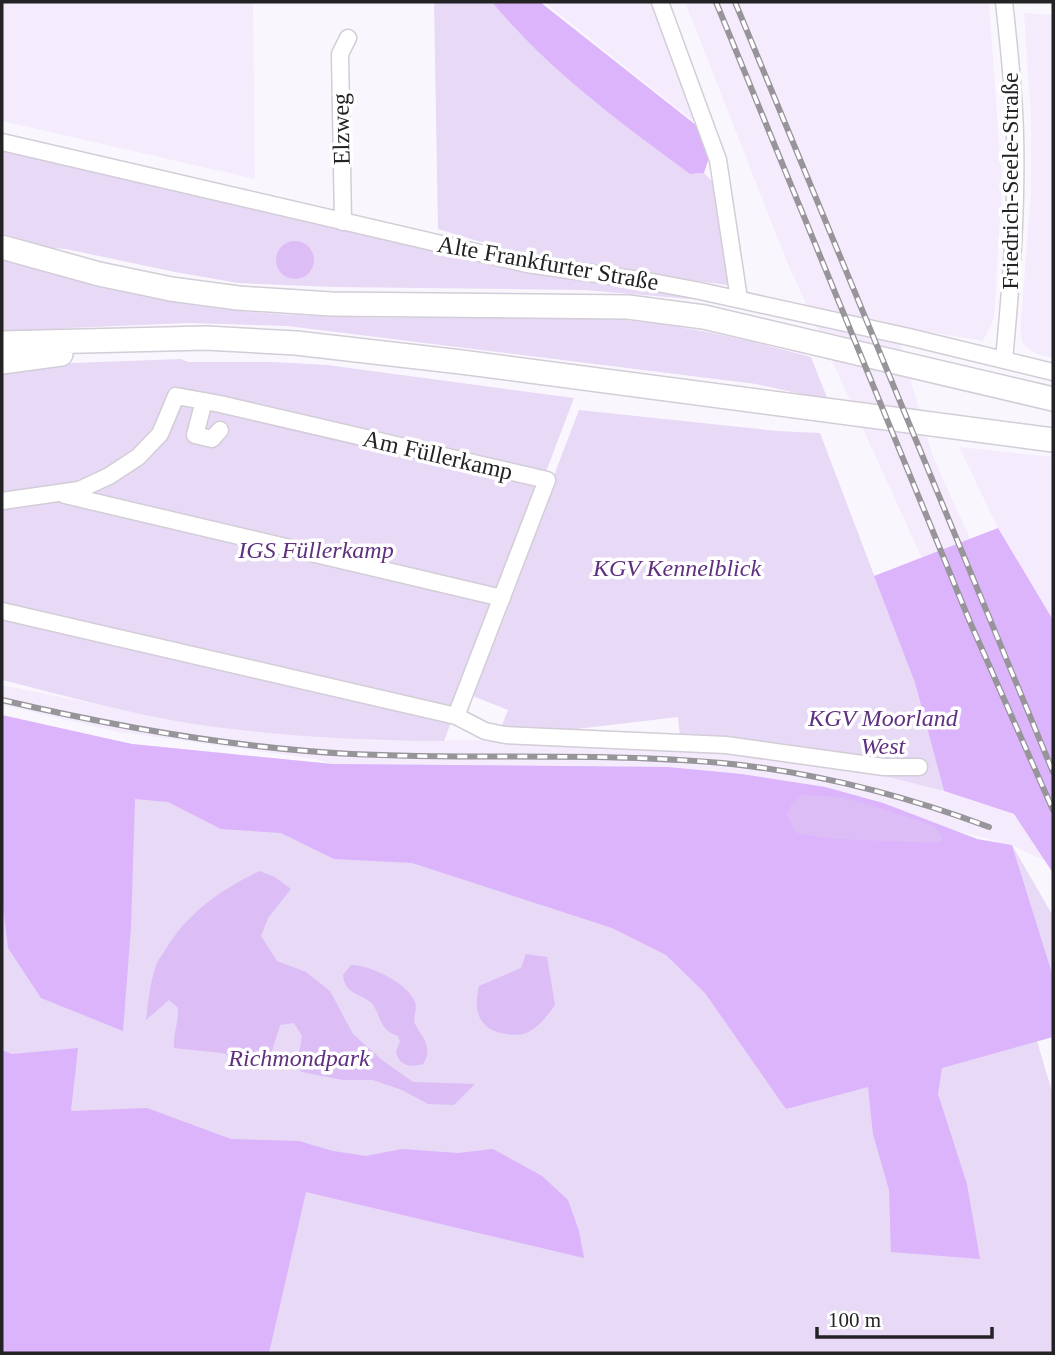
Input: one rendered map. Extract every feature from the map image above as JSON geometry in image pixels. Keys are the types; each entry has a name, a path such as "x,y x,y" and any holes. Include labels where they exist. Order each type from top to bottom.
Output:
{"highway":[{"path":"2,247 99,274 172,289 238,298 331,304 628,307 704,317 1053,399"},
{"path":"2,343 206,338 267,341 461,362 1053,440"},
{"path":"2,362 155,346 267,341"}],"street":[{"path":"660,2 718,160 739,299"},
{"name":"Friedrich-Seele-Straße","path":"1004,2 1013,101 1015,169 1011,291 1004,360"},
{"name":"Elzweg","path":"342,222 340,54 348,37"},
{"name":"Alte Frankfurter Straße","path":"2,142 527,264 647,281 739,299 1053,372"},
{"name":"Am Füllerkamp","path":"2,501 63,494 95,484 138,457 160,434 176,396 547,480 456,716"},
{"path":"204,401 195,435 212,439 220,430"},
{"name":"Am Füllerkamp","path":"63,494 502,598"},
{"path":"2,611 456,716 485,731 505,735 726,745 884,767 919,766"}],"shaded area":[{"path":"2,2 253,2 255,179 2,121"},
{"path":"492,2 540,2 706,133 711,151 704,173 690,174 611,115 536,50"},
{"path":"545,2 653,2 698,125 554,10"},
{"path":"685,2 989,2 1002,186 994,318 983,341 895,326 933,457 1053,720 1053,865 1012,845 953,830 883,803 825,787 741,774 667,767 332,764 316,759 119,732 2,705 2,685 199,725 268,732 376,741 496,740 681,745 845,766 918,783 1043,824 787,262"},
{"path":"1024,13 1053,15 1053,358 1037,354 1023,344 1020,332 1031,192 1031,117"},
{"path":"295,241 308,247 314,260 308,273 295,279 282,273 276,260 282,247"},
{"path":"959,447 1053,457 1053,620 998,528"},
{"path":"998,528 1053,620 1053,873 1014,814 944,791 915,683 874,576"},
{"path":"2,715 132,744 332,764 667,767 741,774 825,787 883,803 977,839 1012,845 1053,976 1053,1037 942,1068 938,1094 967,1184 980,1259 891,1252 889,1190 873,1134 868,1087 786,1109 705,993 666,955 612,928 412,863 334,859 281,833 221,829 168,802 135,799 131,927 123,1031 41,998 8,948 2,897"},
{"path":"801,795 840,797 871,805 935,826 943,838 938,843 833,839 796,833 787,814 792,803"},
{"path":"259,871 275,877 291,889 268,918 261,936 277,961 306,972 330,991 353,1034 382,1060 413,1082 475,1084 454,1105 428,1104 402,1090 373,1080 343,1080 302,1072 297,1066 302,1036 294,1023 280,1025 272,1051 259,1065 222,1053 174,1048 178,1008 169,1000 146,1020 156,966 176,934 207,903"},
{"path":"526,954 547,957 555,1005 541,1022 528,1032 521,1035 501,1033 486,1026 479,1015 479,986 521,968"},
{"path":"351,965 388,976 411,995 416,1005 415,1024 427,1048 423,1064 410,1066 400,1060 396,1052 400,1041 398,1036 384,1027 372,1003 353,992 344,981 343,975"},
{"path":"78,1048 71,1111 147,1108 231,1139 299,1141 333,1151 366,1156 402,1149 458,1153 493,1149 542,1176 568,1200 579,1231 584,1258 306,1192 269,1353 2,1353 2,1050 12,1054"}],"green space":[{"path":"434,2 492,2 536,50 611,115 690,174 704,173 719,188 734,286 537,259 438,229"},
{"path":"2,150 531,272 649,287 691,296 690,299 584,290 238,283 50,248 2,233"},
{"path":"2,258 149,297 239,311 352,317 585,317 695,330 811,357 828,400 756,384 287,326 188,323 70,328 2,335"},
{"name":"IGS Füllerkamp","path":"181,359 188,362 327,365 574,398 444,741 322,737 200,725 125,711 2,680 2,372 45,364"},
{"name":"KGV Kennelblick","path":"579,410 820,433 915,683 944,791 845,766 681,745 678,717 568,730 500,730 508,710 470,695"},
{"name":"Richmondpark","path":"2,720 132,744 332,764 667,767 741,774 825,787 883,803 977,839 1053,1095 1053,1353 2,1353"},
{"path":"1012,845 1053,916 1053,976"}],"railway":[{"path":"716,2 970,622 1053,810"},
{"path":"735,2 1053,772"},
{"path":"2,700 176,735 308,751 398,756 630,758 756,767 858,786 989,827"}],"park label":[{"name":"KGV Moorland West","path":"883,732"}]}
